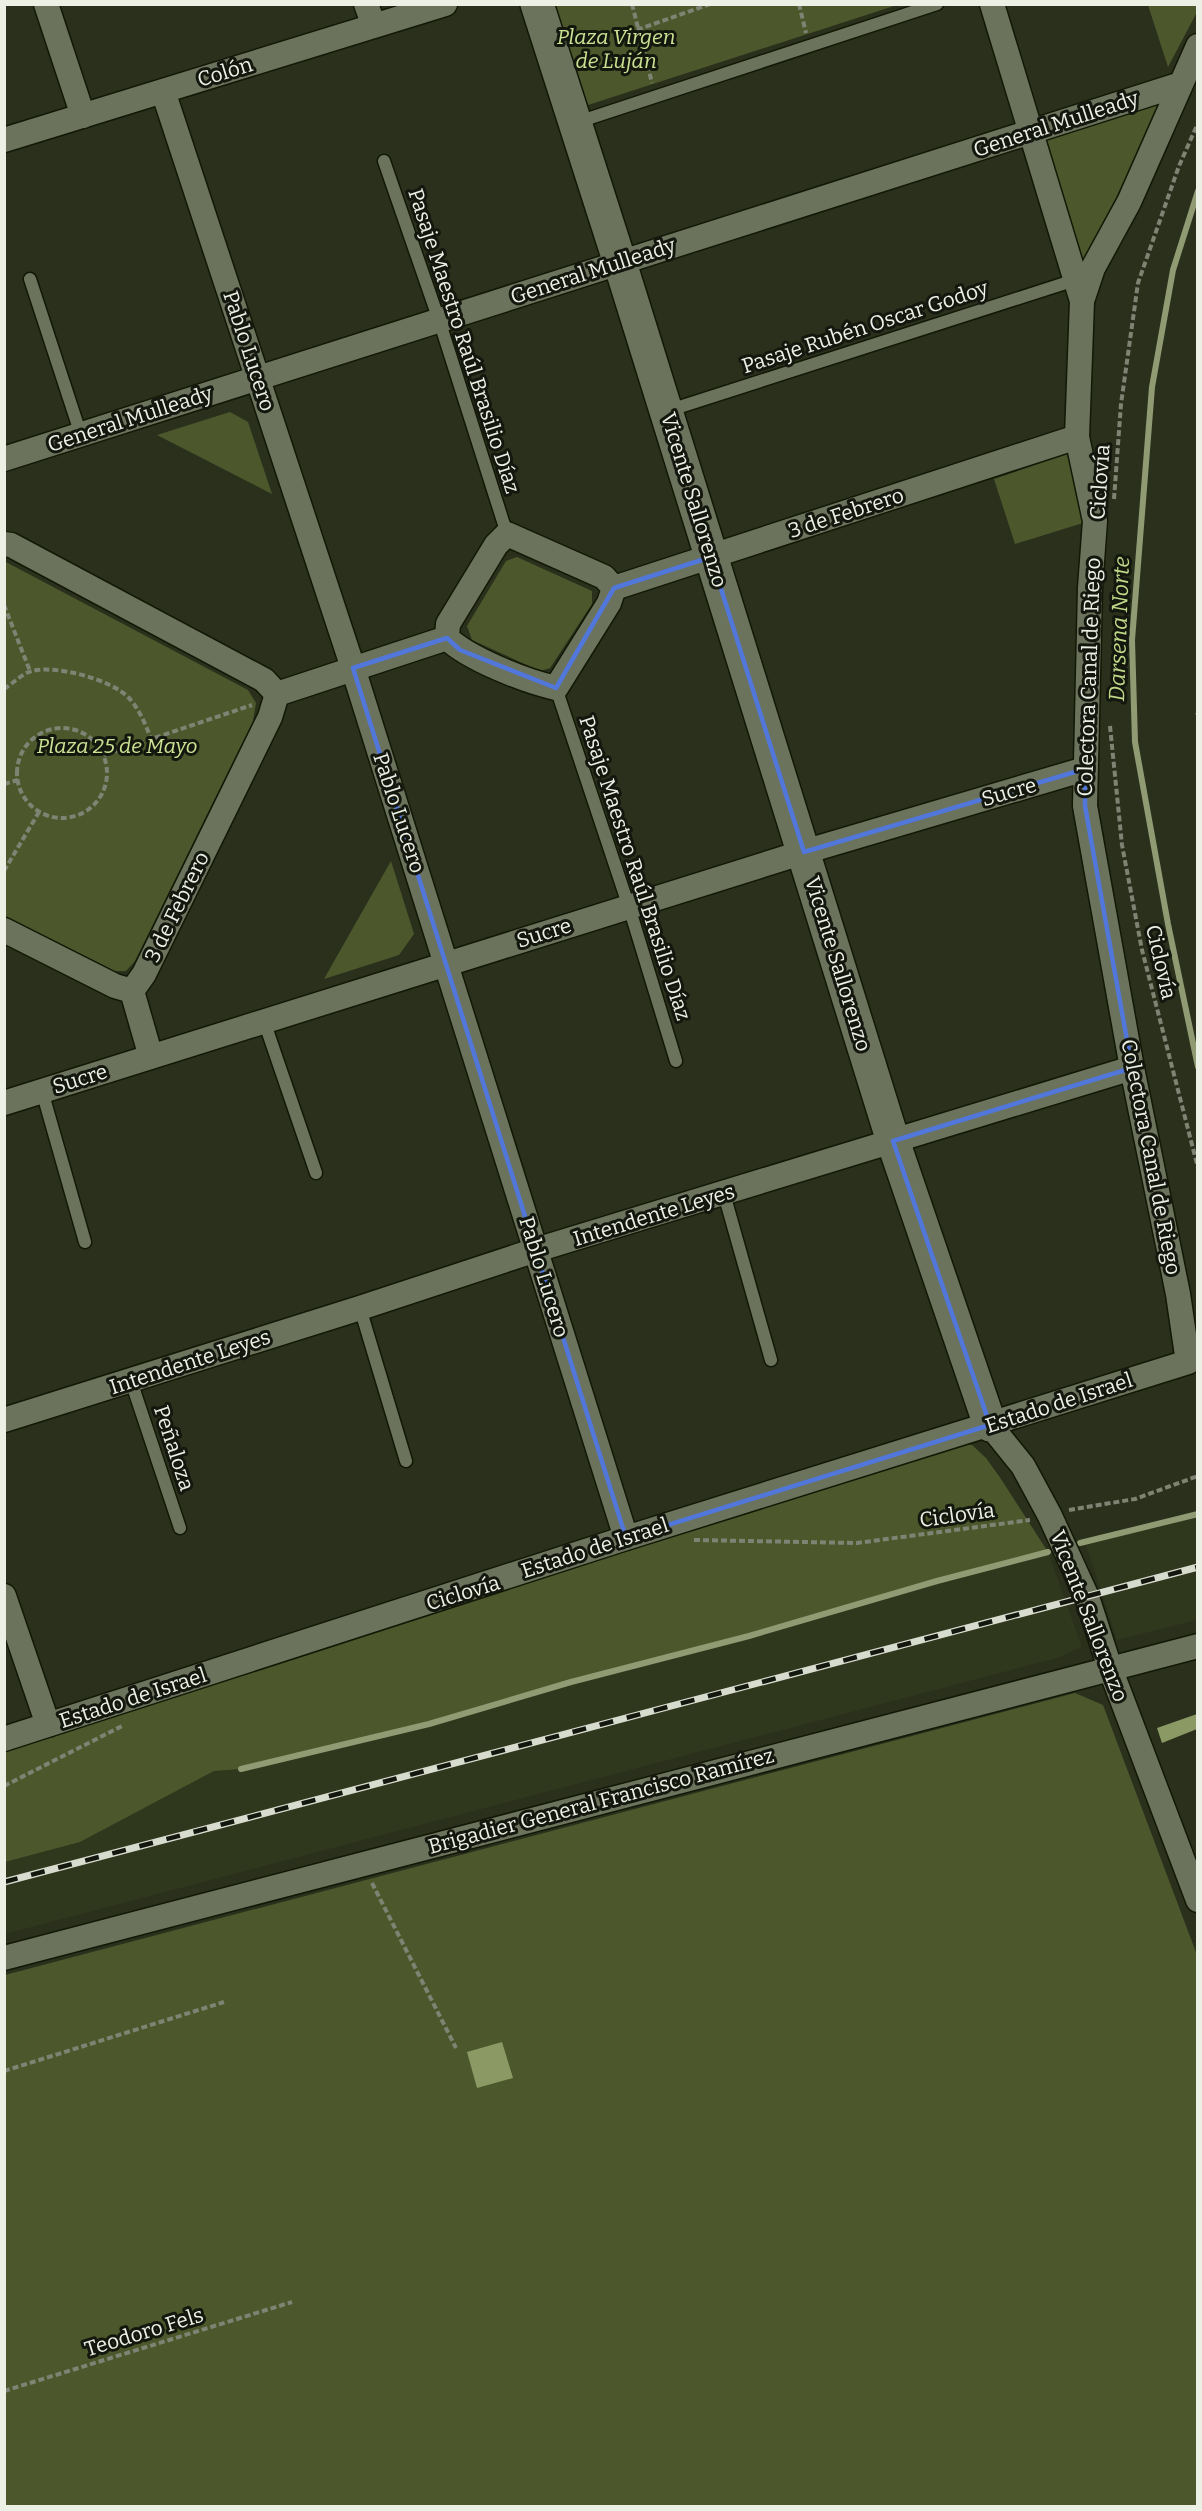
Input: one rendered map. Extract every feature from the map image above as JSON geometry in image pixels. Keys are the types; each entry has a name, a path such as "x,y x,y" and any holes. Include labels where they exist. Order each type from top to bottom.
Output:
{"street":[{"path":"46,4 83,116"},
{"name":"Colón","path":"4,140 163,91 370,16 445,4"},
{"name":"Vicente Sallorenzo","path":"537,4 620,262 893,1141 990,1425 1023,1466 1050,1516 1087,1598 1110,1668 1197,1900"},
{"path":"992,4 1079,291"},
{"name":"Colectora Canal de Riego","path":"1188,1362 1178,1294 1132,1068 1085,806 1090,588 1095,521 1077,437 1079,291 1129,202 1197,46"},
{"name":"General Mulleady","path":"4,459 1181,84"},
{"name":"Pablo Lucero","path":"163,91 353,668 626,1538"},
{"name":"3 de Febrero","path":"614,588 1077,437"},
{"path":"507,534 604,577 614,588 609,603 556,688 538,684 460,650 447,638 448,624 496,545 507,534"},
{"path":"4,544 11,545 264,680 267,699 447,638"},
{"name":"3 de Febrero","path":"132,990 144,974 270,717 267,699"},
{"name":"Sucre","path":"4,1103 628,906 1085,769"},
{"path":"4,930 115,986 132,990 152,1057"},
{"name":"Intendente Leyes","path":"4,1420 536,1250 1132,1068"},
{"name":"Estado de Israel","path":"4,1739 626,1538 1188,1362"},
{"path":"4,1596 48,1725"},
{"name":"Brigadier General Francisco Ramírez","path":"4,1958 1197,1646"}],"lane":[{"path":"574,123 937,4"},
{"name":"Pasaje Maestro Raúl Brasilio Díaz","path":"384,161 439,320 507,534"},
{"path":"30,279 81,435"},
{"name":"Pasaje Rubén Oscar Godoy","path":"666,412 1079,291"},
{"name":"Pasaje Maestro Raúl Brasilio Díaz","path":"556,688 676,1061"},
{"path":"264,1021 316,1173"},
{"path":"42,1091 86,1242"},
{"path":"724,1194 771,1360"},
{"path":"360,1308 406,1461"},
{"name":"Peñaloza","path":"130,1381 180,1528"}],"path":[{"path":"632,4 652,84"},
{"path":"637,30 710,4"},
{"path":"798,4 806,34"},
{"name":"Ciclovía","path":"1113,508 1121,404 1138,283 1179,166 1197,123"},
{"path":"4,605 30,671"},
{"path":"4,689 30,671 62,669 97,680 128,697 145,723 151,739"},
{"path":"104,755 267,699"},
{"name":"Ciclovía","path":"1110,721 1122,845 1142,950 1197,1168"},
{"path":"64,727 79,730 92,738 104,755 107,765 107,779 103,793 94,805 82,814 68,818 53,817 39,812 28,803 20,790 18,780 18,761 25,747 35,736 49,729 64,727"},
{"path":"4,784 18,780"},
{"path":"4,871 39,812"},
{"name":"Ciclovía","path":"687,1539 857,1544 1050,1516 1065,1511 1135,1499 1197,1476"},
{"path":"4,1786 129,1722"},
{"path":"363,1864 456,2048"},
{"path":"4,2071 225,2002"},
{"name":"Teodoro Fels","path":"4,2391 292,2302"}],"highlighted area":[{"path":"711,557 804,852 1085,769 1085,806 1132,1068 893,1141 990,1425 626,1538 353,668 447,638 460,650 556,688 614,588"}],"shaded area":[{"path":"1197,1514 1197,1620 1117,1640 1085,1542"},
{"path":"1048,1552 1082,1647 1057,1658 5,1934 5,1862 80,1842 214,1771 241,1769 429,1724 571,1682 749,1636 937,1581"}],"green space":[{"name":"Plaza Virgen de Luján","path":"555,4 897,5 588,105"},
{"path":"1148,5 1197,5 1197,12 1168,67"},
{"path":"1163,102 1082,267 1042,141"},
{"path":"230,412 248,422 272,494 157,435"},
{"path":"1068,454 1083,523 1015,544 994,479"},
{"path":"517,557 592,591 592,604 550,668 540,671 472,640 467,626 506,561"},
{"name":"Plaza 25 de Mayo","path":"4,561 248,690 256,703 253,721 135,961 126,971 114,971 5,916"},
{"path":"391,861 414,934 399,955 324,979"},
{"path":"956,1445 972,1445 986,1458 1048,1552 937,1581 749,1636 571,1682 429,1724 241,1769 214,1771 80,1842 5,1862 5,1746"},
{"path":"1075,1693 1103,1705 1197,1955 1197,2506 5,2506 5,1975"}],"building":[{"path":"1197,1714 1197,1729 1162,1743 1157,1728"},
{"path":"502,2042 513,2078 477,2088 467,2052"}],"waterway":[{"name":"Darsena Norte","path":"1198,191 1173,270 1152,387 1132,640 1135,742 1168,924 1198,1067"},
{"path":"1080,1543 1198,1514"},
{"path":"241,1769 429,1724 571,1682 749,1636 937,1581 1048,1552"}],"railway":[{"path":"4,1882 1198,1567"}]}
